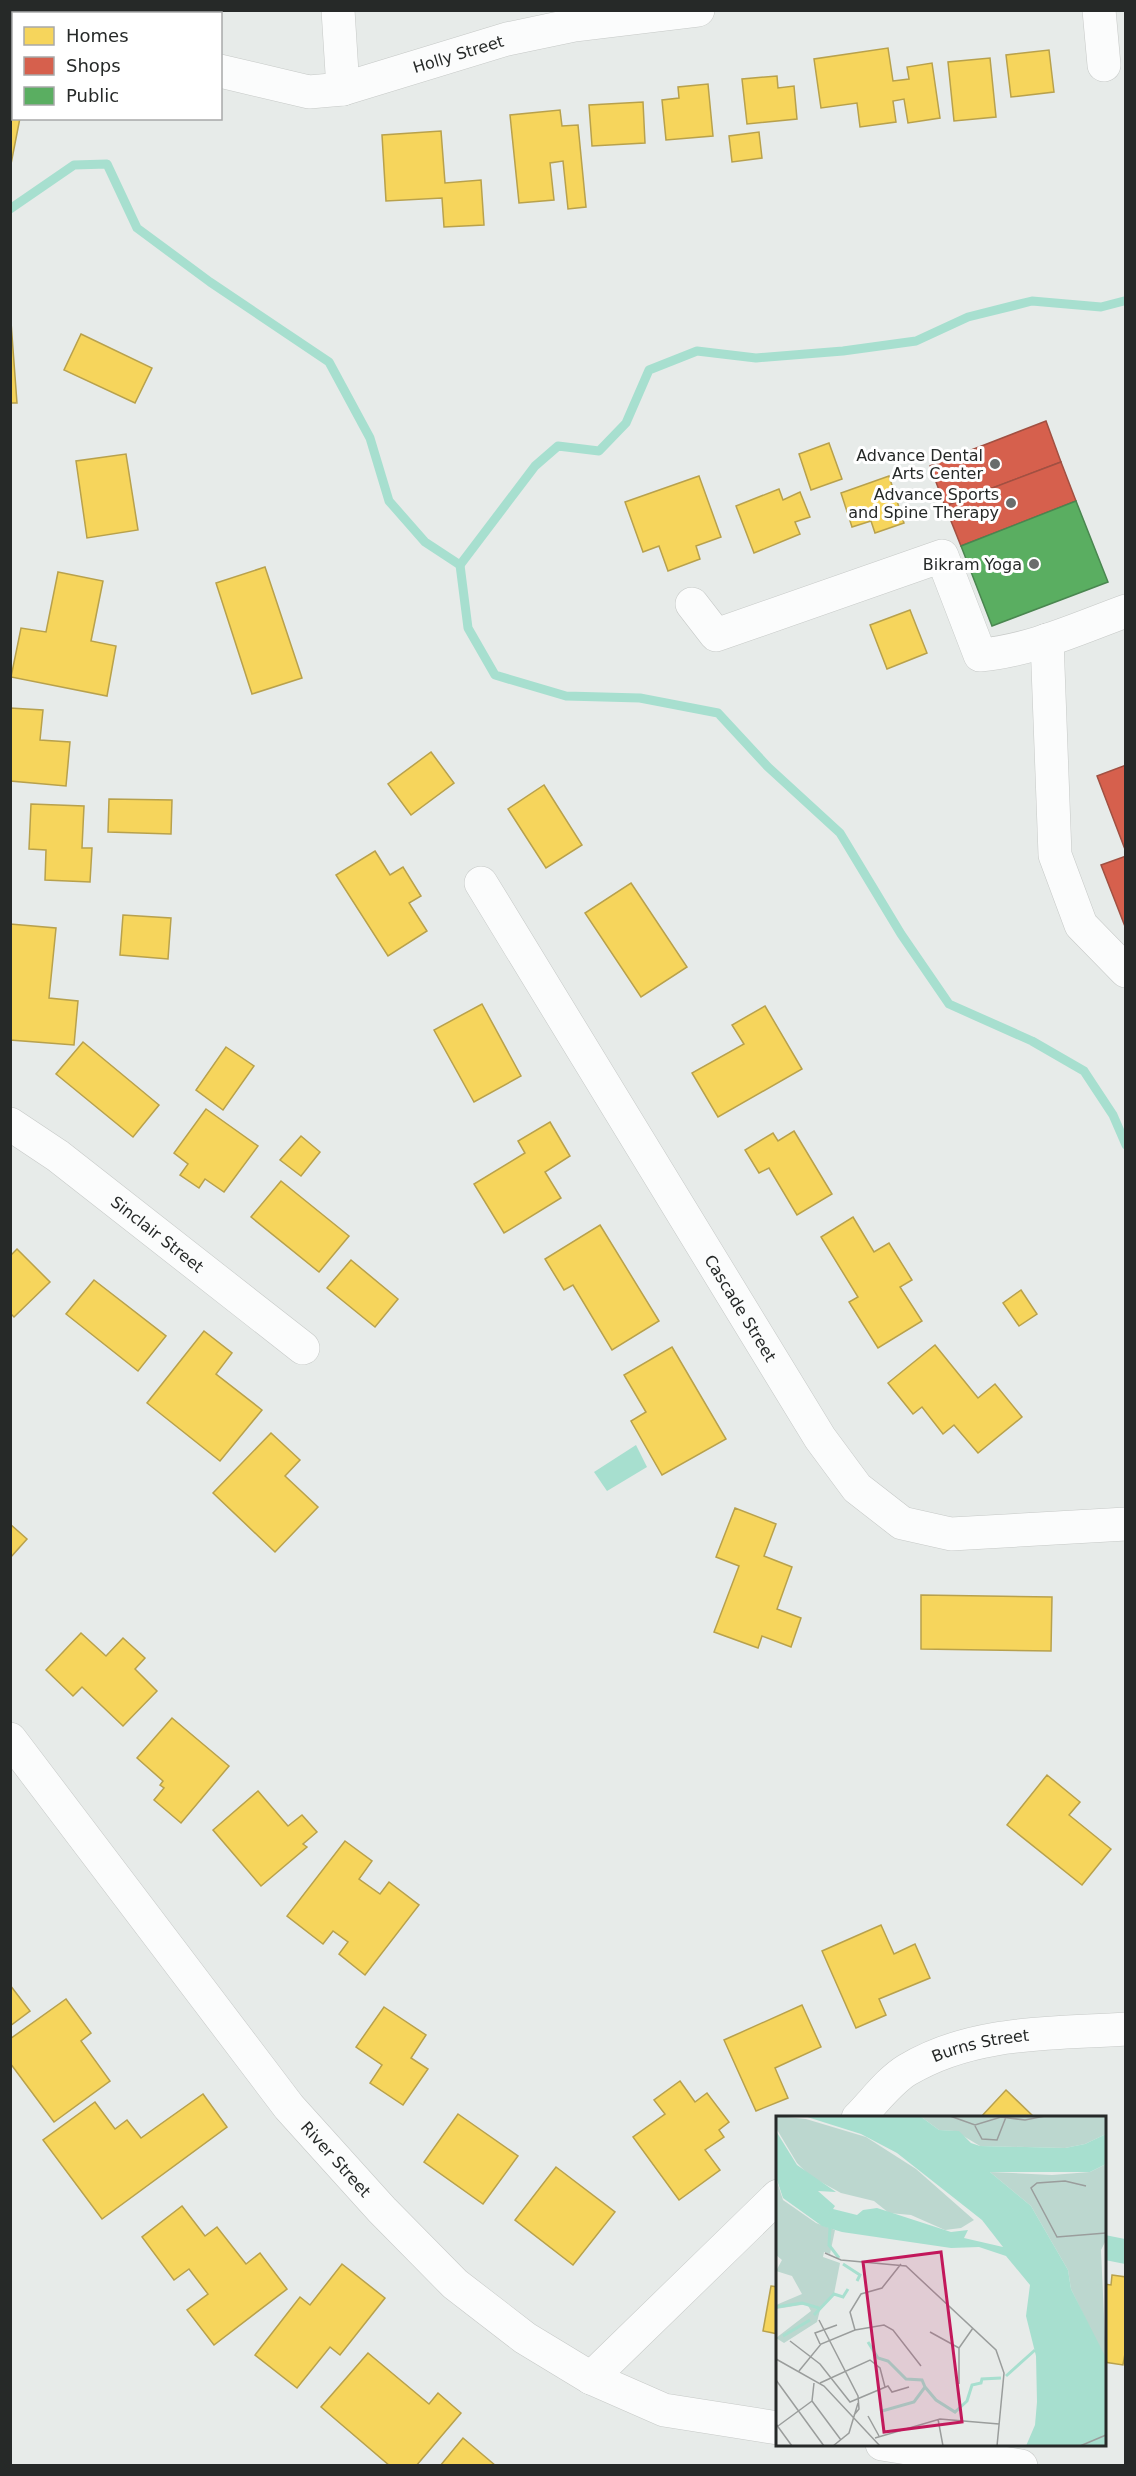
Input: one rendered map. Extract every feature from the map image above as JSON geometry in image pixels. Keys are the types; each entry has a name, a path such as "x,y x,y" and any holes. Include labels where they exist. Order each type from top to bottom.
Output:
{"street":[{"path":"338,10 343,89"},
{"name":"Holly Street","path":"222,72 309,92 343,89 507,39 574,25 698,10"},
{"path":"1099,10 1104,65"},
{"path":"692,604 716,635 942,556 980,655 1008,651 1047,640 1125,611"},
{"path":"1047,640 1055,855 1081,925 1125,971"},
{"name":"Cascade Street","path":"482,883 820,1438 857,1488 902,1523 951,1534 1125,1524"},
{"name":"Sinclair Street","path":"10,1124 58,1156 303,1348"},
{"name":"River Street","path":"10,1739 289,2107 374,2202 455,2284 525,2338 591,2378 664,2410 776,2428"},
{"name":"Burns Street","path":"860,2116 905,2071 954,2046 1002,2036 1125,2029"},
{"path":"591,2378 776,2197"},
{"path":"889,2446 1021,2466"}],"shaded area":[{"path":"636,1445 647,1467 607,1491 594,1472"},
{"path":"1106,2235 1125,2239 1125,2264 1106,2260"}],"building: Homes":[{"path":"888,48 893,81 909,79 907,67 932,63 940,118 908,123 904,99 893,101 896,122 860,127 857,103 821,108 814,59"},
{"path":"1049,50 1054,92 1011,97 1006,55"},
{"path":"990,58 996,117 954,121 948,62"},
{"path":"777,76 778,88 794,86 797,119 747,124 742,79"},
{"path":"708,84 713,136 666,140 662,100 679,98 678,87"},
{"path":"643,102 645,143 592,146 589,105"},
{"path":"10,108 12,108 12,120 20,120 11,164"},
{"path":"560,110 562,126 578,125 586,207 568,209 563,161 550,163 554,200 519,203 510,115"},
{"path":"441,131 445,183 481,180 484,225 444,227 442,198 386,201 382,135"},
{"path":"759,132 762,158 732,162 729,136"},
{"path":"11,322 17,403 10,403"},
{"path":"81,334 152,368 135,403 64,370"},
{"path":"829,443 842,479 811,490 799,454"},
{"path":"126,454 138,530 87,538 76,461"},
{"path":"699,476 721,537 696,546 700,559 668,571 659,546 643,552 625,502"},
{"path":"889,476 904,523 875,533 871,521 852,527 841,493"},
{"path":"779,489 783,500 800,492 810,517 795,522 800,534 754,553 736,506"},
{"path":"265,567 302,678 252,694 216,583"},
{"path":"58,572 103,581 91,641 116,646 107,696 11,677 21,628 46,632"},
{"path":"910,610 927,653 887,669 870,625"},
{"path":"10,708 43,710 40,740 70,742 66,786 10,781"},
{"path":"431,752 454,783 411,815 388,784"},
{"path":"544,785 582,845 546,868 508,809"},
{"path":"109,799 172,800 171,834 108,832"},
{"path":"31,804 84,806 82,848 92,848 90,882 45,880 46,850 29,849"},
{"path":"375,851 390,875 403,867 421,896 409,903 427,931 388,956 336,875"},
{"path":"631,883 687,967 641,997 585,913"},
{"path":"123,915 171,918 168,959 120,955"},
{"path":"10,924 56,928 49,998 78,1001 74,1045 10,1040"},
{"path":"482,1004 521,1076 474,1102 434,1030"},
{"path":"765,1006 802,1069 718,1117 692,1073 744,1044 732,1025"},
{"path":"83,1042 159,1105 133,1137 56,1074"},
{"path":"226,1047 254,1066 223,1110 196,1090"},
{"path":"206,1109 258,1146 224,1192 205,1179 199,1188 180,1175 188,1164 174,1153"},
{"path":"550,1122 570,1156 545,1172 561,1198 504,1233 474,1184 525,1153 518,1141"},
{"path":"794,1131 832,1194 797,1215 769,1168 759,1173 745,1150 773,1133 778,1141"},
{"path":"301,1136 320,1152 301,1176 280,1160"},
{"path":"281,1181 349,1236 319,1272 251,1217"},
{"path":"853,1217 874,1252 889,1243 912,1280 900,1287 922,1321 878,1348 849,1302 858,1297 821,1237"},
{"path":"600,1225 659,1321 612,1350 573,1285 564,1290 545,1259"},
{"path":"17,1249 50,1282 14,1317 10,1313 10,1256"},
{"path":"351,1260 398,1299 375,1327 327,1288"},
{"path":"94,1280 166,1336 138,1371 66,1314"},
{"path":"1021,1290 1037,1314 1019,1326 1003,1303"},
{"path":"204,1331 232,1353 216,1374 262,1410 220,1461 147,1403"},
{"path":"935,1345 978,1398 995,1384 1022,1417 978,1453 954,1425 943,1434 922,1407 913,1414 888,1383"},
{"path":"672,1347 726,1439 662,1475 631,1421 646,1412 624,1375"},
{"path":"271,1433 300,1460 285,1476 318,1507 275,1552 213,1493"},
{"path":"735,1508 776,1524 764,1556 792,1567 777,1609 801,1618 791,1647 762,1636 758,1648 714,1632 739,1566 716,1557"},
{"path":"10,1524 27,1539 10,1558"},
{"path":"921,1595 1052,1597 1051,1651 921,1649"},
{"path":"81,1633 106,1656 123,1638 145,1658 135,1669 157,1691 123,1726 82,1687 73,1696 46,1670"},
{"path":"172,1718 229,1766 181,1823 154,1800 164,1788 160,1785 163,1781 137,1758"},
{"path":"1047,1775 1080,1802 1069,1815 1111,1849 1082,1885 1007,1825"},
{"path":"258,1791 288,1826 302,1815 317,1832 303,1844 307,1847 261,1886 213,1830"},
{"path":"345,1841 372,1861 359,1879 380,1894 389,1882 419,1905 365,1975 339,1954 348,1942 333,1931 323,1944 287,1916"},
{"path":"881,1925 894,1954 915,1944 930,1978 879,1999 886,2015 856,2028 822,1951"},
{"path":"10,1985 30,2011 10,2026"},
{"path":"66,1999 91,2033 81,2041 110,2081 54,2122 10,2063 10,2039"},
{"path":"802,2005 821,2047 775,2068 788,2098 756,2111 724,2040"},
{"path":"384,2007 426,2035 411,2058 428,2069 403,2105 370,2083 382,2065 356,2047"},
{"path":"680,2081 695,2102 707,2093 729,2122 719,2130 724,2137 705,2150 720,2170 679,2200 633,2137 665,2114 654,2100"},
{"path":"1006,2090 1033,2116 982,2116"},
{"path":"203,2094 227,2127 102,2219 43,2140 95,2102 115,2129 127,2120 141,2138"},
{"path":"458,2114 518,2156 483,2204 424,2162"},
{"path":"556,2167 615,2212 573,2265 515,2220"},
{"path":"182,2206 205,2236 217,2227 246,2264 260,2253 287,2289 214,2345 187,2310 208,2294 189,2269 174,2280 142,2237"},
{"path":"342,2264 385,2298 340,2355 330,2347 297,2388 255,2355 300,2297 310,2305"},
{"path":"1112,2275 1126,2277 1126,2348 1123,2365 1106,2362 1106,2284 1111,2285"},
{"path":"771,2286 776,2287 776,2334 763,2331"},
{"path":"368,2353 429,2404 438,2393 461,2413 416,2466 390,2466 321,2407"},
{"path":"463,2438 496,2466 440,2466"}],"building: Shops":[{"name":"Advance Dental Arts Center","path":"1046,421 1061,462 945,506 930,466"},
{"name":"Advance Sports and Spine Therapy","path":"1061,462 1076,501 961,546 945,506"},
{"path":"1126,765 1126,852 1097,776"},
{"path":"1126,856 1126,929 1101,865"}],"building: Public":[{"name":"Bikram Yoga","path":"1076,501 1108,582 992,626 961,546"}],"waterway":[{"path":"10,209 74,165 107,164 137,228 210,282 329,362 370,438 389,501 425,542 460,565 535,466 558,446 599,451 626,423 649,370 697,351 756,358 843,351 916,341 968,317 1032,301 1101,307 1124,301"},
{"path":"460,565 468,628 495,675 566,696 640,698 718,713 768,767 840,833 901,934 949,1004 1032,1041 1084,1071 1113,1115 1126,1145"}],"place":[{"name":"Advance Dental Arts Center","path":"995,464"},
{"name":"Advance Sports and Spine Therapy","path":"1011,503"},
{"name":"Bikram Yoga","path":"1034,564"}]}
